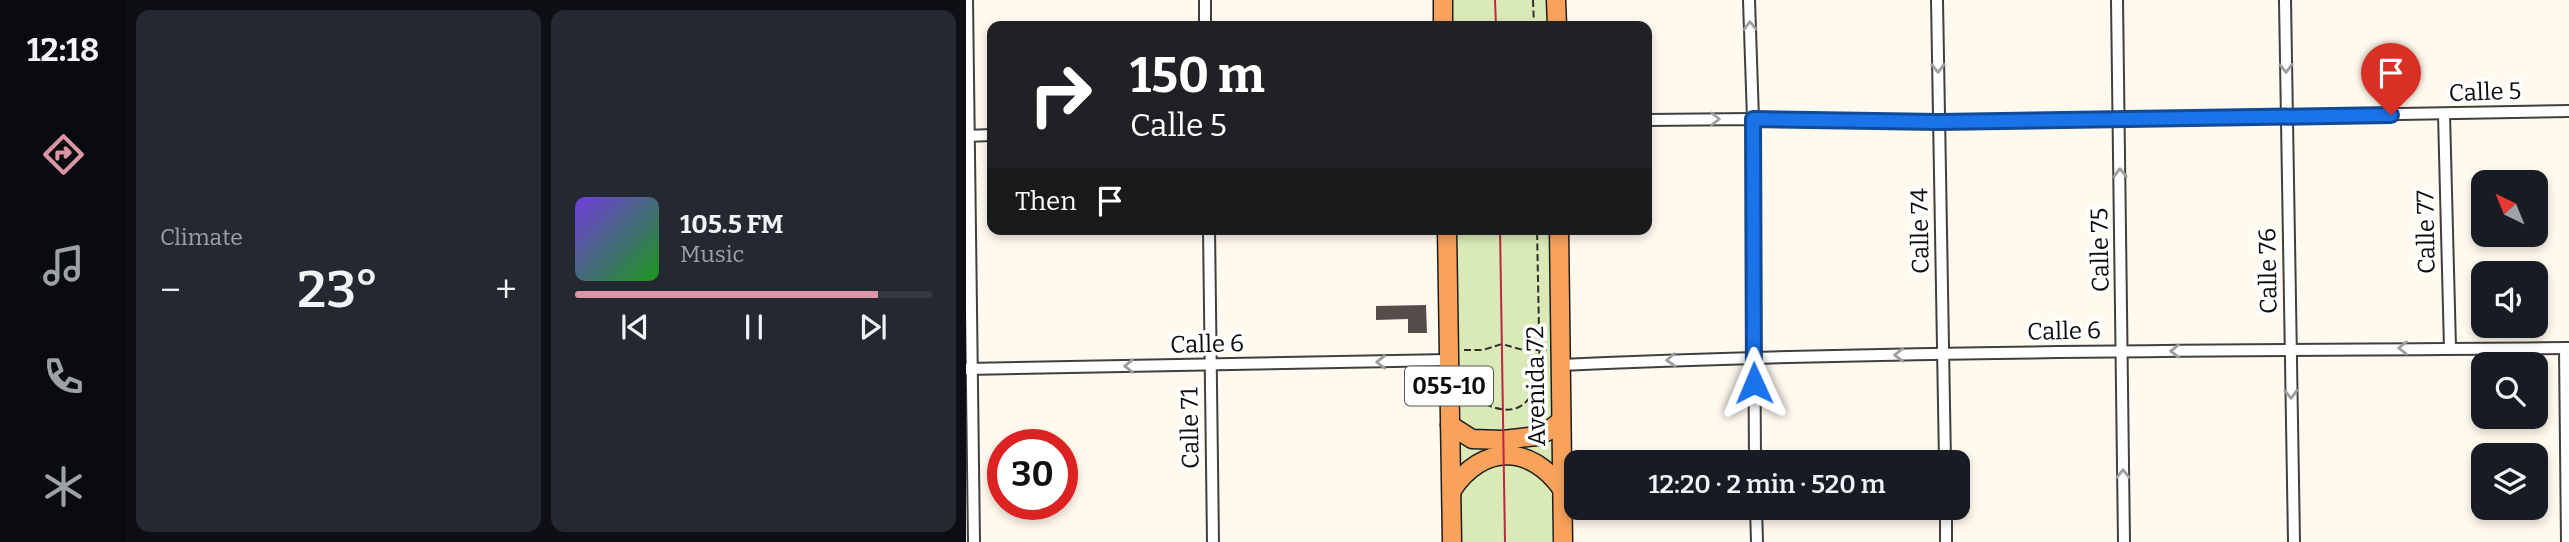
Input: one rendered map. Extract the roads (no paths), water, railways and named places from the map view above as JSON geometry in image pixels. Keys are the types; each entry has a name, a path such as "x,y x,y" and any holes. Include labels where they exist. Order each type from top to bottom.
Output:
{"highway":[{"path":"1443,0 1443,21"},
{"path":"1556,0 1557,21"},
{"name":"055-10","path":"1447,235 1452,542"},
{"name":"Avenida 72","path":"1559,235 1563,542"},
{"path":"1450,425 1472,439 1503,440 1537,436 1548,432 1562,421"},
{"path":"1452,490 1473,466 1487,458 1503,455 1521,456 1538,463 1552,474 1562,489"}],"street":[{"path":"967,0 969,369 974,542"},
{"path":"1205,0 1205,21"},
{"path":"1749,0 1753,119 1755,450"},
{"name":"Calle 74","path":"1937,0 1945,450"},
{"name":"Calle 75","path":"2117,0 2124,542"},
{"name":"Calle 76","path":"2285,0 2294,542"},
{"name":"Calle 5","path":"1652,120 1939,122 2569,111"},
{"name":"Calle 77","path":"2444,114 2450,348"},
{"path":"967,136 987,135"},
{"name":"Calle 71","path":"1209,235 1213,542"},
{"path":"2567,348 2567,542"},
{"name":"Calle 6","path":"1560,357 2567,348"},
{"name":"Calle 6","path":"969,369 1210,365 1449,355"},
{"path":"1756,520 1757,542"},
{"path":"1946,520 1946,542"}],"tram line":[{"path":"1495,0 1496,21"},
{"path":"1500,235 1505,542"}]}
